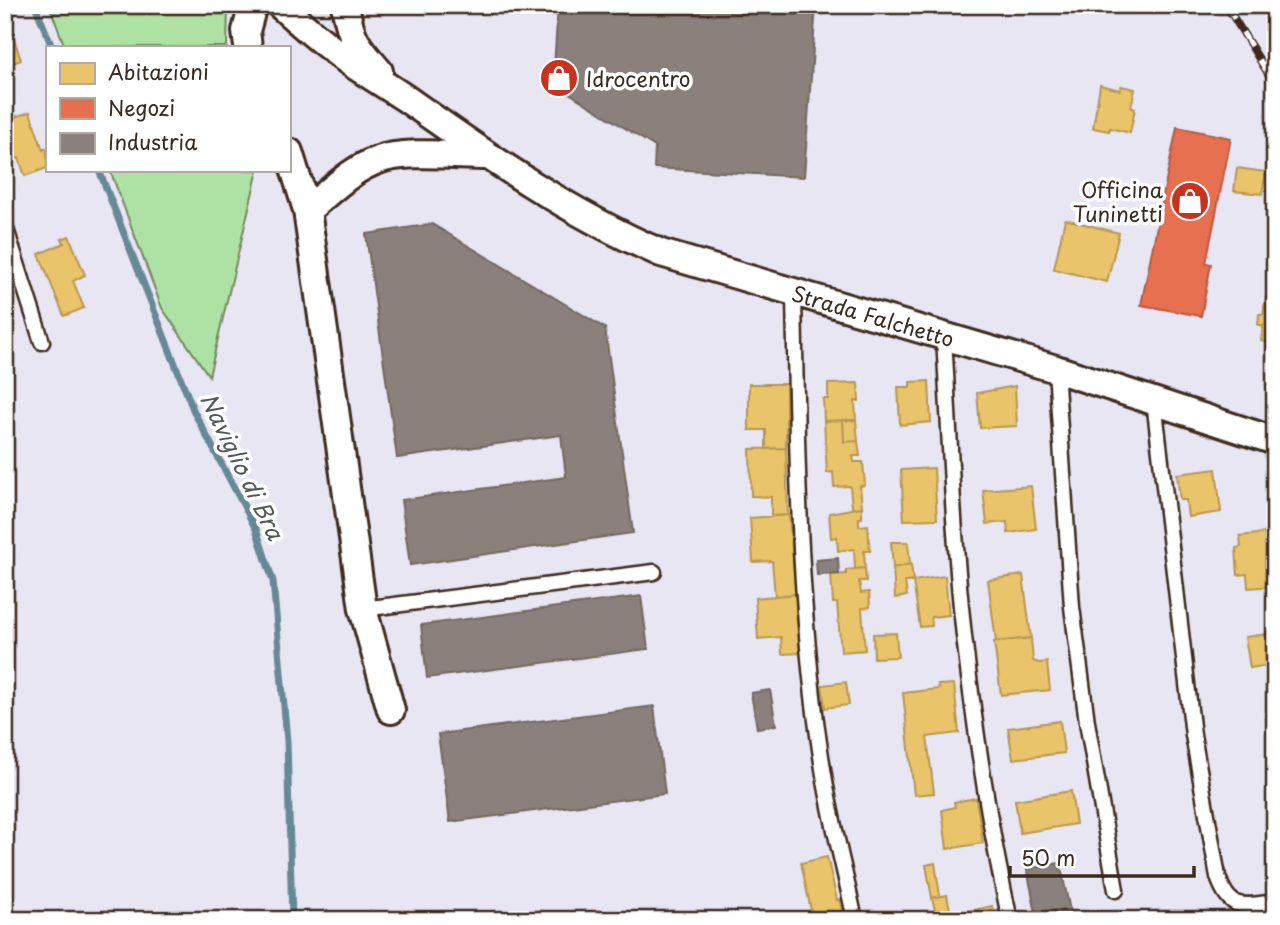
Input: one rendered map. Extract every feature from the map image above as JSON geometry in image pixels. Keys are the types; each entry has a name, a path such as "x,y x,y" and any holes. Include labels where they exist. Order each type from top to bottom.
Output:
{"street":[{"path":"248,46 246,31 253,5"},
{"name":"Strada Falchetto","path":"280,5 350,62 486,156 554,200 626,238 661,253 1056,369 1275,441"},
{"name":"Strada Falchetto","path":"345,5 350,34 358,47 401,95"},
{"path":"290,155 307,209 363,610 391,710"},
{"path":"307,209 360,168 379,159 399,156 486,156"}],"lane":[{"path":"5,226 42,342"},
{"path":"794,294 799,512 811,675 824,775 855,920"},
{"path":"944,338 964,634 981,768 1010,920"},
{"path":"1056,369 1072,607 1087,722 1116,890"},
{"path":"1154,401 1194,736 1218,877 1223,892 1231,902 1243,906 1275,902"},
{"path":"363,610 654,572"}],"green space":[{"path":"49,5 228,5 227,46 65,46"},
{"path":"111,172 258,172 209,376 162,308"}],"building: Abitazioni":[{"path":"5,12 21,60 5,66"},
{"path":"1100,85 1120,90 1121,86 1135,89 1131,107 1135,109 1130,133 1110,128 1109,131 1093,128"},
{"path":"30,112 43,150 46,148 46,168 25,176 19,158 8,162 5,154 5,120"},
{"path":"1237,168 1266,172 1262,194 1234,191"},
{"path":"1065,219 1119,233 1107,282 1054,269"},
{"path":"69,236 85,275 73,281 84,308 64,316 39,254 64,243 62,239"},
{"path":"1266,297 1275,298 1275,344 1261,341 1263,325 1258,325 1259,314 1263,314"},
{"path":"929,381 931,422 900,425 898,387 910,387 910,382"},
{"path":"858,383 856,420 824,421 823,399 828,399 828,384"},
{"path":"749,384 786,384 786,448 766,449 766,430 749,430"},
{"path":"1015,386 1017,426 980,428 977,393"},
{"path":"843,420 844,442 858,441 860,456 853,456 854,462 863,462 865,485 860,486 862,507 852,508 850,486 834,487 833,472 827,473 824,421"},
{"path":"843,420 856,420 858,441 844,442"},
{"path":"786,448 788,515 771,516 771,497 751,496 750,449"},
{"path":"934,468 937,519 904,520 901,470"},
{"path":"1216,469 1221,512 1188,517 1186,500 1180,500 1177,474"},
{"path":"1031,486 1036,529 1008,533 1007,522 987,524 983,490"},
{"path":"862,507 859,526 868,525 870,551 864,551 865,568 855,569 854,549 838,551 837,537 831,538 829,513"},
{"path":"789,515 796,594 775,596 772,561 753,562 750,518"},
{"path":"1275,532 1275,586 1248,588 1247,574 1238,575 1236,548 1241,547 1240,536"},
{"path":"891,542 908,542 910,564 893,568"},
{"path":"911,564 913,581 905,582 907,596 895,598 893,568"},
{"path":"865,568 866,581 859,581 861,593 869,592 870,607 862,608 865,650 841,652 837,603 833,603 831,575"},
{"path":"1023,575 1031,638 996,642 988,580"},
{"path":"945,576 949,615 931,617 932,626 920,627 913,581"},
{"path":"796,594 801,653 782,654 781,637 758,639 755,598"},
{"path":"896,633 898,657 874,658 873,634"},
{"path":"1275,633 1275,664 1250,668 1245,637"},
{"path":"1031,638 1033,661 1047,662 1050,690 1001,695 994,642"},
{"path":"846,682 849,705 825,708 822,685"},
{"path":"954,684 959,733 927,737 934,793 914,795 903,693 939,689 938,685"},
{"path":"1060,721 1064,753 1013,759 1008,728"},
{"path":"1071,791 1076,824 1020,833 1015,800"},
{"path":"976,798 983,843 947,849 942,810 955,807 954,802"},
{"path":"827,857 844,920 813,920 801,863"},
{"path":"935,863 940,896 932,898 926,865"},
{"path":"947,895 951,915 937,918 932,898"},
{"path":"992,906 995,920 963,920 961,913"}],"building: Negozi":[{"name":"Officina Tuninetti","path":"1177,127 1231,138 1206,263 1211,264 1201,316 1141,305"}],"building: Industria":[{"path":"558,5 816,5 804,177 654,168 655,147 553,83"},
{"path":"432,224 605,328 633,533 410,565 401,500 566,477 561,435 397,458 366,234"},
{"path":"838,558 839,574 817,575 816,560"},
{"path":"641,596 648,649 427,678 421,625"},
{"path":"770,690 776,725 757,728 751,693"},
{"path":"654,706 665,794 450,822 438,734"},
{"path":"1060,863 1072,920 1040,920 1037,918 1027,869"}],"waterway":[{"name":"Naviglio di Bra","path":"35,5 52,46"},
{"name":"Naviglio di Bra","path":"100,172 194,412 256,529 273,581 287,741 292,920"}],"railway":[{"path":"1226,5 1275,85"}],"place":[{"name":"Idrocentro","path":"559,78"},
{"name":"Officina Tuninetti","path":"1190,201"}]}
